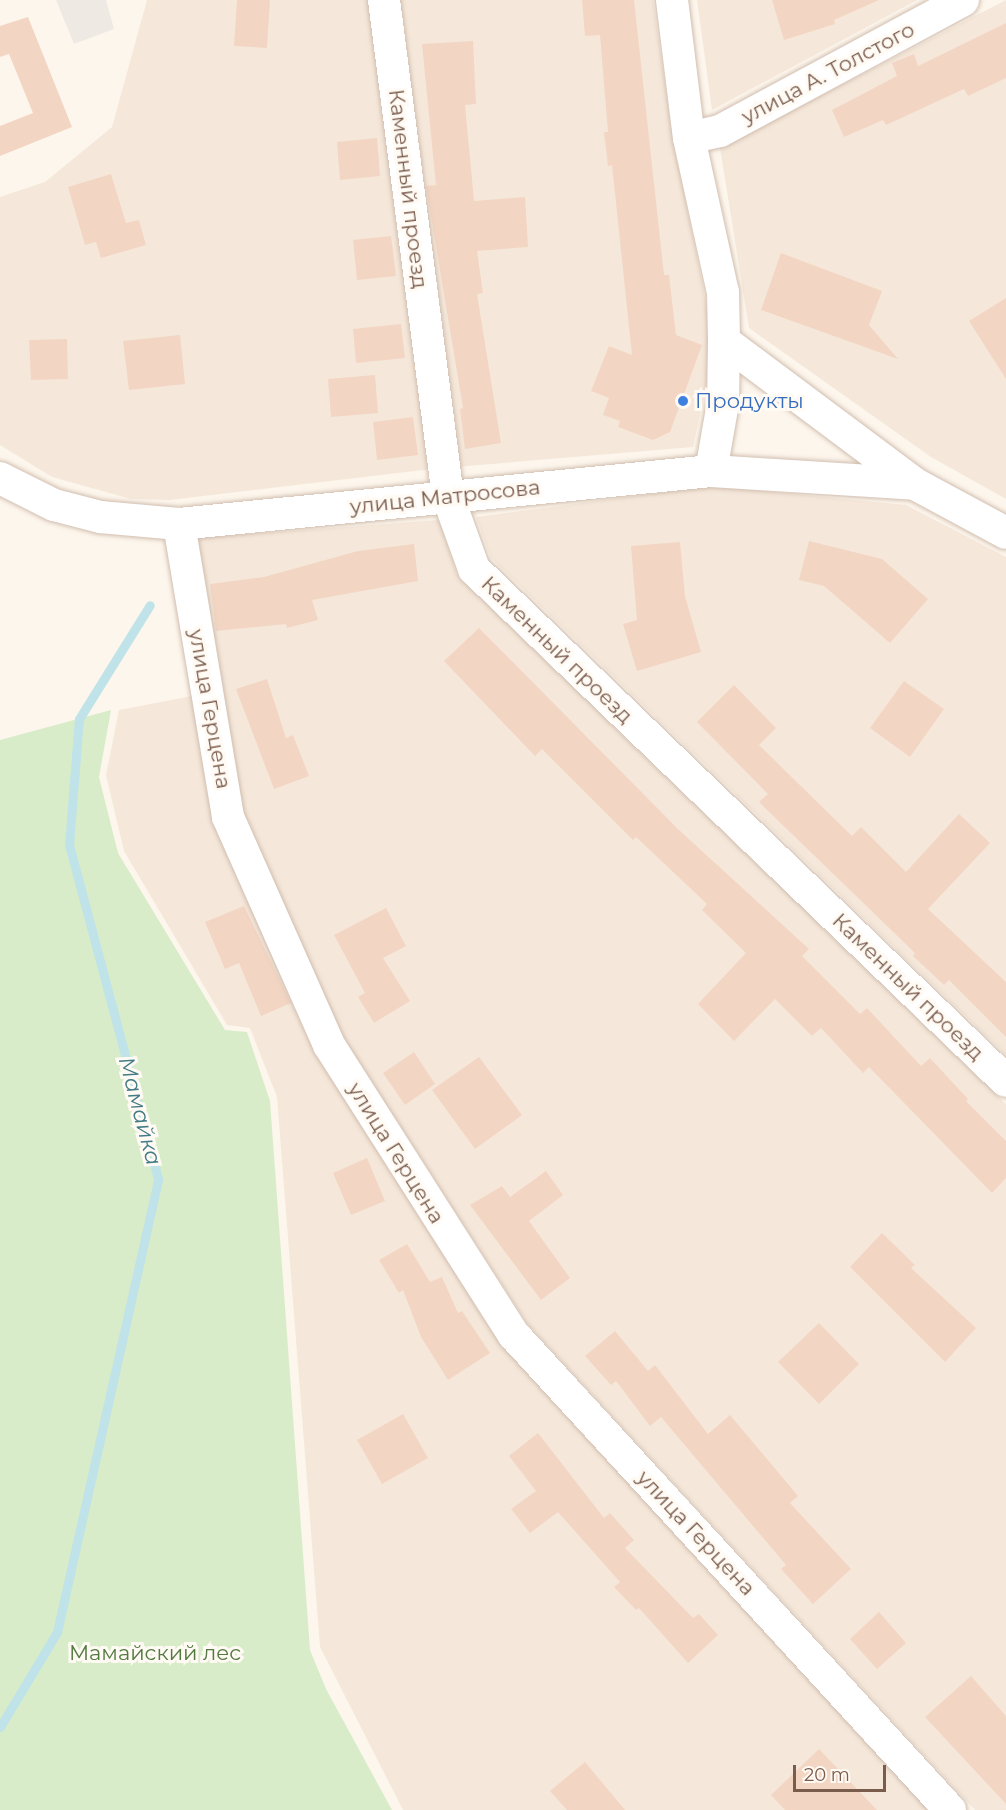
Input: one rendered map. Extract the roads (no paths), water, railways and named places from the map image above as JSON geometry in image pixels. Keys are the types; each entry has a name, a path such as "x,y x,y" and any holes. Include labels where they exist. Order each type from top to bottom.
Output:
{"street":[{"name":"Каменный проезд","path":"384,0 447,497 474,569 1006,1081"},
{"path":"672,0 689,138 723,292 723,403 711,471"},
{"name":"улица А. Толстого","path":"689,138 720,130 963,0"},
{"name":"улица Матросова","path":"724,341 915,484 1006,533"},
{"name":"улица Матросова","path":"179,524 711,471 915,484"},
{"path":"0,478 54,505 100,517 179,524"},
{"name":"улица Герцена","path":"179,524 228,817 329,1045 514,1335 950,1810"}],"waterway":[{"name":"Мамайка","path":"0,1727 57,1632 158,1179 69,845 79,719 150,605"}],"place":[{"name":"Продукты","path":"683,401"}],"park label":[{"name":"Мамайский лес","path":"155,1653"}]}
